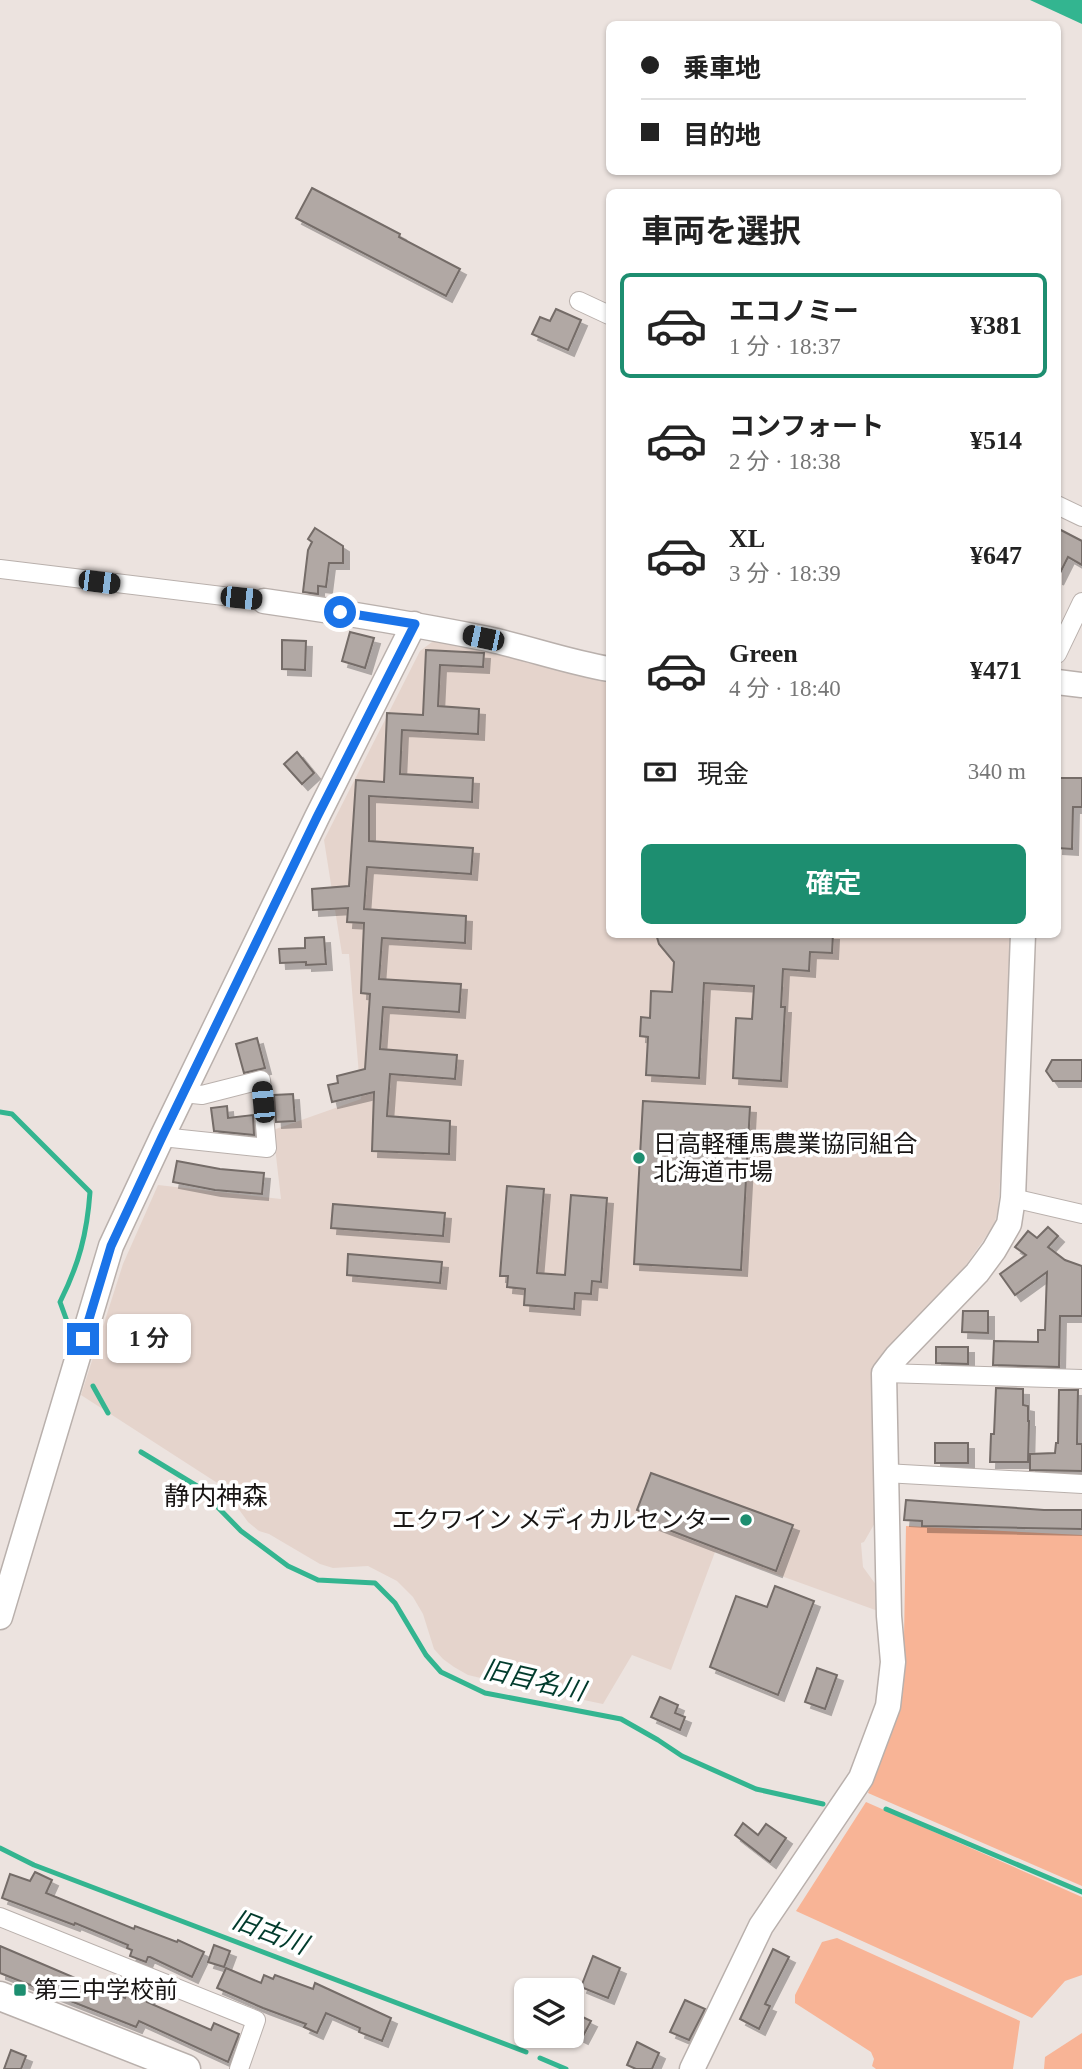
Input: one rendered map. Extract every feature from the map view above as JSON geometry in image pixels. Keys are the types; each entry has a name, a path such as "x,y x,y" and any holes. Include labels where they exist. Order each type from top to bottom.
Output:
{"main road":[{"path":"0,1996 186,2069"}],"street":[{"path":"579,301 606,314"},
{"path":"1061,507 1082,517"},
{"path":"0,569 264,601 415,624 606,668"},
{"path":"1061,646 1082,602"},
{"path":"0,1617 111,1246 317,817 415,624"},
{"path":"1061,682 1082,685"},
{"path":"692,2069 761,1926 862,1778 888,1706 893,1662 889,1616 884,1373 977,1273 1009,1224 1013,1198 1023,938"},
{"path":"162,1137 267,1148 261,1080 202,1095 183,1093"},
{"path":"1013,1198 1082,1214"},
{"path":"884,1373 1082,1379"},
{"path":"885,1474 1082,1484"},
{"path":"0,1917 256,2020 239,2069"}],"shaded area":[{"path":"1030,0 1082,0 1082,24"},
{"name":"日高軽種馬農業協同組合 北海道市場","path":"436,639 606,677 606,938 1010,938 1008,1066 998,1210 994,1225 945,1295 879,1358 876,1521 861,1543 863,1567 879,1589 878,1611 715,1552 671,1670 632,1655 603,1704 468,1675 454,1667 434,1649 423,1614 413,1597 397,1581 368,1566 333,1568 320,1564 269,1534 259,1531 248,1522 222,1486 81,1395 123,1264 158,1185 281,1199 273,1130 361,1099 349,954 342,954 324,840 420,651"},
{"path":"906,1526 1082,1535 1082,1886 868,1793 903,1693"},
{"path":"866,1802 1082,1897 1082,1975 1065,1981 1032,2018 796,1911"},
{"path":"837,1938 1020,2021 1013,2069 876,2069 872,2066 874,2059 871,2052 795,2003 795,1995 822,1942"},
{"path":"1082,2033 1082,2069 1044,2069 1045,2057"}],"building":[{"path":"312,188 460,269 446,296 296,218"},
{"path":"556,309 581,320 568,350 532,334 540,317 550,321"},
{"path":"315,528 343,546 343,563 329,563 326,587 318,586 318,594 303,592 308,550 312,542 308,539"},
{"path":"1061,530 1082,541 1082,565 1068,557 1061,571"},
{"path":"350,632 374,638 365,668 342,661"},
{"path":"282,640 306,641 305,670 282,669"},
{"path":"426,650 484,653 483,667 440,665 438,706 479,709 478,734 402,730 400,774 473,778 472,802 369,796 369,841 473,848 471,874 367,867 364,909 466,916 465,943 382,938 379,979 461,984 459,1012 383,1007 380,1049 457,1055 455,1079 390,1074 387,1116 450,1121 449,1154 372,1151 374,1092 332,1102 328,1085 338,1083 337,1076 365,1069 370,994 361,993 364,923 347,922 348,908 313,910 312,889 349,886 356,780 384,782 387,713 423,715"},
{"path":"297,752 314,773 302,784 284,764"},
{"path":"1061,778 1082,778 1082,807 1073,807 1072,849 1061,848"},
{"path":"324,937 326,964 280,963 279,949 305,948 305,938"},
{"path":"657,938 833,938 832,953 810,952 809,971 783,969 781,1007 785,1007 781,1081 733,1078 736,1018 752,1019 754,986 704,983 699,1078 646,1075 648,1037 640,1036 641,1017 650,1018 651,991 672,992 674,962"},
{"path":"257,1038 265,1068 244,1073 236,1044"},
{"path":"1052,1060 1082,1060 1082,1081 1053,1081 1046,1071"},
{"path":"293,1094 295,1121 276,1122 274,1095"},
{"path":"643,1101 750,1107 741,1270 634,1264"},
{"path":"227,1106 228,1118 253,1115 254,1135 214,1131 211,1108"},
{"path":"177,1161 264,1173 262,1194 215,1190 173,1182"},
{"path":"507,1186 544,1189 537,1273 565,1275 571,1195 607,1198 601,1282 592,1281 591,1294 575,1293 574,1309 524,1305 525,1289 507,1287 508,1276 500,1276"},
{"path":"333,1204 445,1213 443,1236 331,1228"},
{"path":"1048,1227 1058,1236 1048,1247 1065,1260 1082,1266 1082,1316 1060,1316 1059,1367 993,1365 994,1341 1038,1342 1038,1330 1045,1330 1047,1272 1015,1295 1000,1274 1026,1255 1015,1247 1028,1231 1037,1238"},
{"path":"348,1254 442,1262 440,1283 347,1275"},
{"path":"963,1311 988,1311 988,1333 962,1332"},
{"path":"936,1347 968,1347 968,1364 936,1363"},
{"path":"996,1388 1023,1389 1023,1405 1028,1406 1028,1462 990,1462"},
{"path":"1059,1390 1078,1390 1077,1444 1082,1444 1082,1471 1030,1470 1030,1454 1055,1453 1058,1443"},
{"path":"935,1443 968,1443 968,1463 935,1463"},
{"name":"エクワイン メディカルセンター","path":"651,1473 793,1525 776,1571 653,1524 655,1517 637,1510"},
{"path":"906,1500 1044,1510 1082,1510 1082,1529 922,1526 922,1521 904,1520"},
{"path":"775,1586 814,1601 778,1695 710,1667 736,1596 767,1607"},
{"path":"817,1668 837,1675 825,1709 805,1702"},
{"path":"660,1697 678,1705 675,1713 685,1717 680,1730 651,1717"},
{"path":"743,1823 758,1835 766,1824 786,1838 770,1862 735,1835"},
{"path":"35,1872 52,1880 46,1893 134,1929 135,1926 177,1942 178,1940 204,1952 192,1977 150,1957 146,1962 130,1956 132,1950 127,1948 128,1945 2,1898 10,1874 30,1881"},
{"path":"214,1945 230,1951 224,1967 208,1962"},
{"path":"0,1946 125,1998 129,1988 149,1997 147,2002 211,2030 214,2023 239,2034 228,2062 139,2021 136,2027 0,1973"},
{"path":"773,1949 789,1957 765,2004 770,2006 759,2029 740,2019"},
{"path":"593,1956 620,1968 608,1998 584,1988 584,1979"},
{"path":"226,1968 261,1983 264,1975 273,1979 275,1975 313,1989 315,1983 391,2018 382,2041 359,2032 360,2028 326,2013 317,2033 304,2027 306,2024 217,1988"},
{"path":"685,2000 705,2009 689,2040 670,2032"},
{"path":"584,2018 591,2021 584,2034"},
{"path":"637,2042 659,2053 652,2069 636,2069 627,2065"},
{"path":"11,2050 26,2056 21,2069 4,2069"}],"waterway":[{"name":"旧目名川","path":"0,1112 12,1114 90,1192 81,1248 60,1302 68,1324"},
{"name":"旧目名川","path":"93,1386 108,1413"},
{"name":"旧目名川","path":"141,1452 197,1486 241,1531 288,1566 318,1580 375,1583 395,1603 426,1655 441,1672 485,1693 621,1719 682,1756 756,1789 823,1804"},
{"name":"旧目名川","path":"886,1809 1082,1892"},
{"name":"旧古川","path":"0,1848 34,1865 526,2052"},
{"name":"旧古川","path":"540,2058 566,2069"}],"place":[{"name":"日高軽種馬農業協同組合 北海道市場","path":"639,1158"},
{"name":"エクワイン メディカルセンター","path":"746,1520"},
{"name":"第三中学校前","path":"20,1990"}],"district":[{"name":"静内神森","path":"216,1496"}],"route":[{"path":"83,1339 111,1246 317,817 415,624 340,612"}]}
